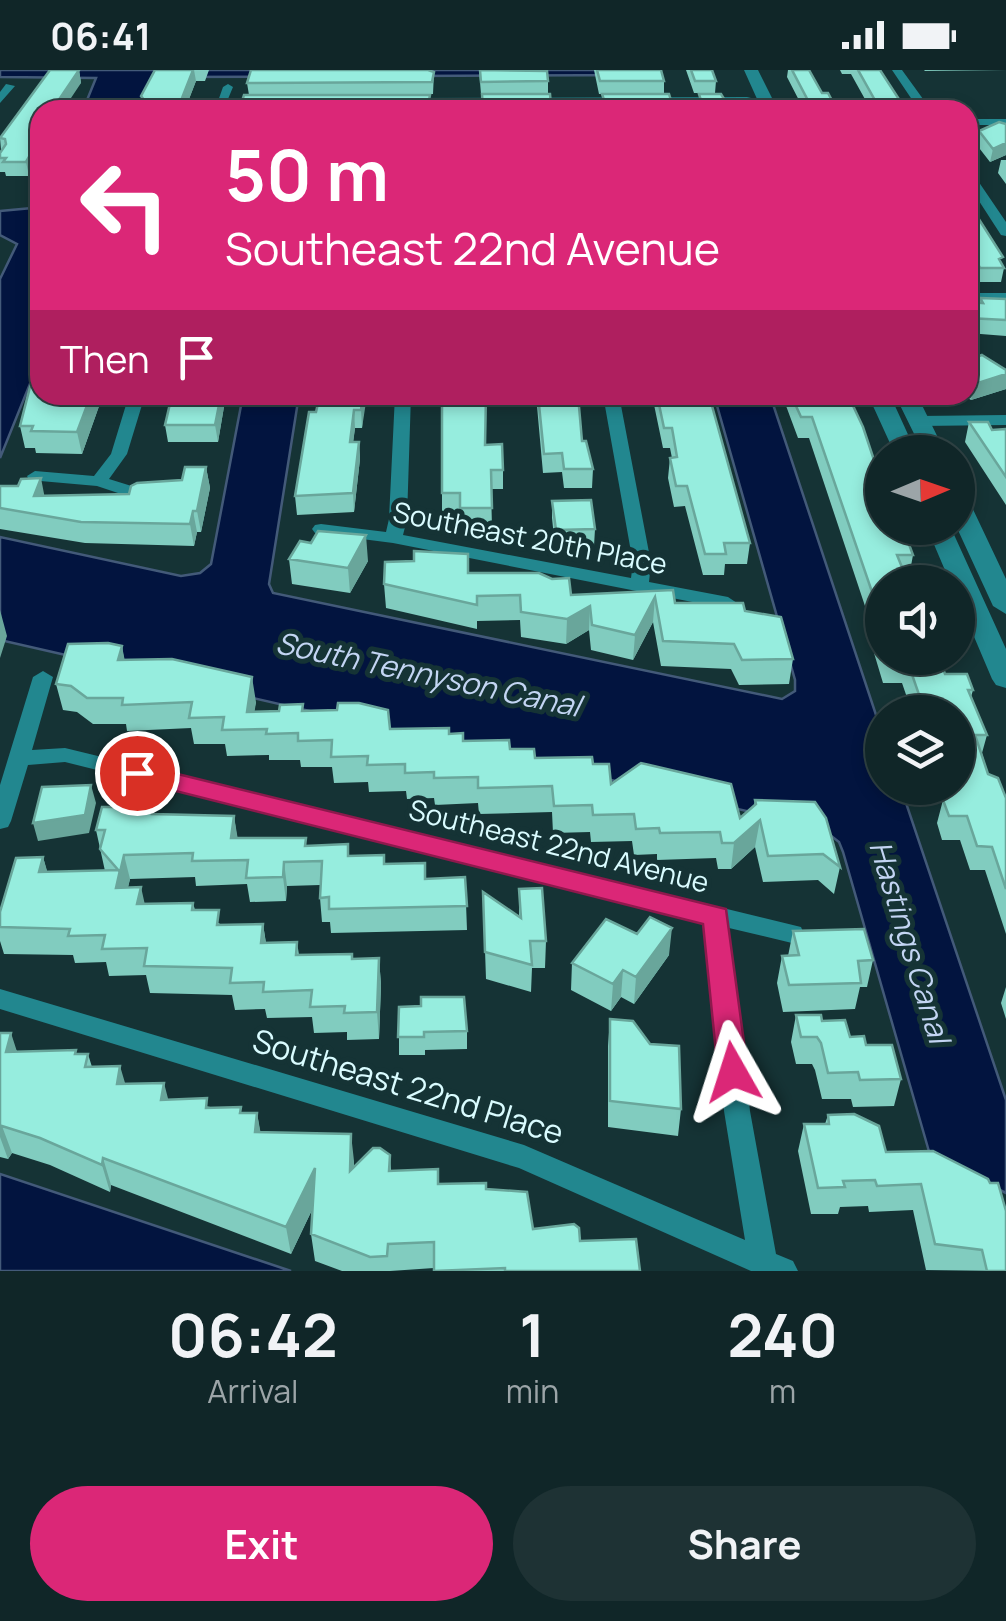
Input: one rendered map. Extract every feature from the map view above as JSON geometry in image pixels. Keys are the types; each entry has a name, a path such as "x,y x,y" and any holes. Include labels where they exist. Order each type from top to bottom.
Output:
{"street":[{"path":"734,70 755,100"},
{"path":"751,70 757,100"},
{"path":"897,70 917,100"},
{"path":"0,100 10,86"},
{"path":"223,100 228,87"},
{"path":"978,122 1006,122"},
{"path":"978,190 1006,232"},
{"path":"985,200 1006,200"},
{"path":"978,298 1006,297"},
{"path":"99,481 120,454 134,405"},
{"path":"393,538 398,520 403,405"},
{"path":"613,405 642,563 639,586"},
{"path":"884,405 898,435"},
{"path":"911,405 926,435"},
{"path":"892,422 1006,420"},
{"path":"35,476 99,481 148,497"},
{"name":"Southeast 20th Place","path":"321,529 393,538 728,604"},
{"path":"975,539 1006,606"},
{"path":"947,545 1006,679"},
{"path":"0,821 43,677"},
{"name":"Southeast 22nd Avenue","path":"19,758 64,755 792,934"},
{"path":"716,917 738,1111 773,1266"},
{"name":"Southeast 22nd Place","path":"0,1000 524,1157 773,1266"}],"water":[{"path":"0,70 659,70 660,75 165,77 151,81 143,100 87,100 96,78 0,77"},
{"path":"30,208 30,384 0,458 0,279 17,244 0,235 0,211"},
{"path":"241,405 297,405 269,584 273,593 782,699 795,691 795,680 717,405 773,405 869,695 865,695 865,805 907,805 1006,1100 1006,1193 930,1155 843,852 839,842 821,828 0,640 0,537 181,576 200,573 211,564"},
{"path":"0,1174 291,1271 0,1271"}],"building":[{"path":"50,70 79,70 59,100 30,100 30,155 26,162 3,162 6,158 0,158 0,153 6,144 0,138"},
{"path":"155,70 193,70 184,100 144,100 141,96"},
{"path":"251,70 434,72 432,82 247,83"},
{"path":"480,70 547,71 548,81 481,82"},
{"path":"597,70 661,70 664,81 600,81"},
{"path":"691,70 712,70 716,81 695,81"},
{"path":"792,70 809,70 822,93 828,93 832,100 808,100"},
{"path":"858,70 880,70 900,100 875,100"},
{"path":"482,94 550,94 551,100 482,100"},
{"path":"602,94 669,94 671,100 604,100"},
{"path":"699,94 721,94 725,100 701,100"},
{"path":"244,95 430,95 429,100 242,100"},
{"path":"999,122 1006,124 1006,143 993,149 979,131"},
{"path":"978,218 1003,257 999,259 1004,268 980,268"},
{"path":"980,298 1006,299 1006,320 978,319 978,303 983,303"},
{"path":"982,355 1006,370 1006,374 978,383 978,356"},
{"path":"30,387 30,405 87,405 77,432 31,431 33,426 20,426"},
{"path":"170,405 219,405 215,425 165,425"},
{"path":"318,405 362,405 361,410 354,410 350,442 359,442 353,493 295,496 309,412 316,412"},
{"path":"442,405 486,405 485,445 502,444 503,470 491,470 492,508 460,508 460,493 442,493"},
{"path":"539,405 579,405 582,441 586,441 593,469 564,469 562,453 544,454"},
{"path":"659,405 712,405 750,543 724,543 726,554 705,554 687,486 676,486 670,458 677,457 672,428 664,428"},
{"path":"796,405 853,405 866,435 865,545 909,545 913,555 897,555 901,565 865,565 865,571 812,417 801,417"},
{"path":"969,422 988,422 992,430 1006,429 1006,477"},
{"path":"185,467 206,467 197,511 193,511 190,524 81,522 0,508 0,486 18,486 21,479 41,478 34,496 129,494 131,486 137,483 182,480"},
{"path":"591,500 595,529 556,530 552,501"},
{"path":"318,531 366,535 348,568 289,559 300,541 311,543"},
{"path":"414,551 468,554 468,573 539,573 552,579 569,578 571,595 673,590 675,603 743,603 745,611 781,617 793,659 742,660 734,644 663,641 655,597 635,635 592,625 590,606 567,619 521,612 520,595 477,596 477,605 384,584 385,562 414,561"},
{"path":"68,644 122,646 118,660 172,659 252,677 247,712 279,711 280,705 303,704 302,711 337,710 338,703 359,703 388,710 390,729 449,728 449,734 463,733 463,741 509,740 510,749 534,749 535,758 592,757 593,764 609,764 611,784 641,763 731,784 740,818 756,804 755,800 815,802 826,818 840,867 823,854 768,856 760,820 734,843 722,843 720,832 660,833 659,828 636,829 634,814 593,815 592,805 554,806 552,786 478,788 478,777 434,778 434,772 405,773 405,764 367,765 368,756 331,757 332,740 298,741 298,733 266,734 267,729 222,730 224,717 189,718 192,702 122,705 123,698 87,698 71,686 56,684"},
{"path":"912,675 967,675 973,690 968,690 970,695 919,695"},
{"path":"975,707 987,735 975,735"},
{"path":"975,735 988,774 998,778 1006,798 1006,889 992,847 977,846 967,816 949,816 945,805 975,805"},
{"path":"91,785 85,815 33,823 42,787"},
{"path":"138,800 156,800 152,814 234,816 231,838 306,838 305,846 348,844 348,856 384,855 384,864 425,863 425,879 465,877 467,906 329,909 329,897 320,898 322,861 284,862 283,877 246,878 248,860 192,861 193,853 124,855 120,872 100,849 105,830 96,830 102,807 136,807"},
{"path":"43,857 39,872 120,870 116,888 141,887 137,904 193,903 192,910 219,910 217,925 263,924 261,943 297,942 296,955 352,954 352,959 379,958 377,1012 344,1013 345,1006 310,1007 312,990 263,992 264,982 230,983 232,968 144,966 147,948 102,949 105,935 68,936 70,929 0,927 0,912 16,858"},
{"path":"542,888 546,941 530,941 532,965 485,952 483,892 521,918 519,889"},
{"path":"650,917 672,928 636,977 623,970 613,984 572,963 606,919 637,934"},
{"path":"864,929 873,960 858,961 861,983 789,985 782,956 799,955 793,931"},
{"path":"421,997 464,997 467,1031 398,1037 399,1007 421,1006"},
{"path":"796,1015 821,1015 822,1021 845,1020 850,1037 864,1036 866,1045 892,1045 901,1079 860,1080 858,1072 828,1073 821,1043 817,1037 801,1037"},
{"path":"610,1019 633,1021 650,1044 679,1046 681,1109 610,1101"},
{"path":"0,1033 11,1033 6,1052 76,1050 75,1054 88,1054 85,1067 120,1066 117,1084 164,1083 161,1100 207,1098 206,1108 241,1107 240,1113 257,1113 255,1132 351,1134 350,1171 373,1148 380,1148 390,1155 389,1171 438,1169 438,1184 486,1183 486,1189 527,1192 533,1229 574,1224 579,1228 580,1241 636,1239 640,1271 434,1271 434,1242 388,1244 387,1256 370,1257 311,1234 315,1168 286,1227 103,1158 102,1165 40,1138 2,1126 0,1129"},
{"path":"854,1114 879,1126 886,1152 933,1151 990,1183 998,1183 1006,1211 1006,1271 987,1271 982,1250 935,1244 921,1184 877,1186 875,1180 843,1181 845,1187 818,1188 804,1124 829,1124 828,1115"}],"route":[{"path":"137,773 716,917 733,1072"}],"water label":[{"name":"South Tennyson Canal","path":"428,675"},
{"name":"Hastings Canal","path":"909,942"}]}
